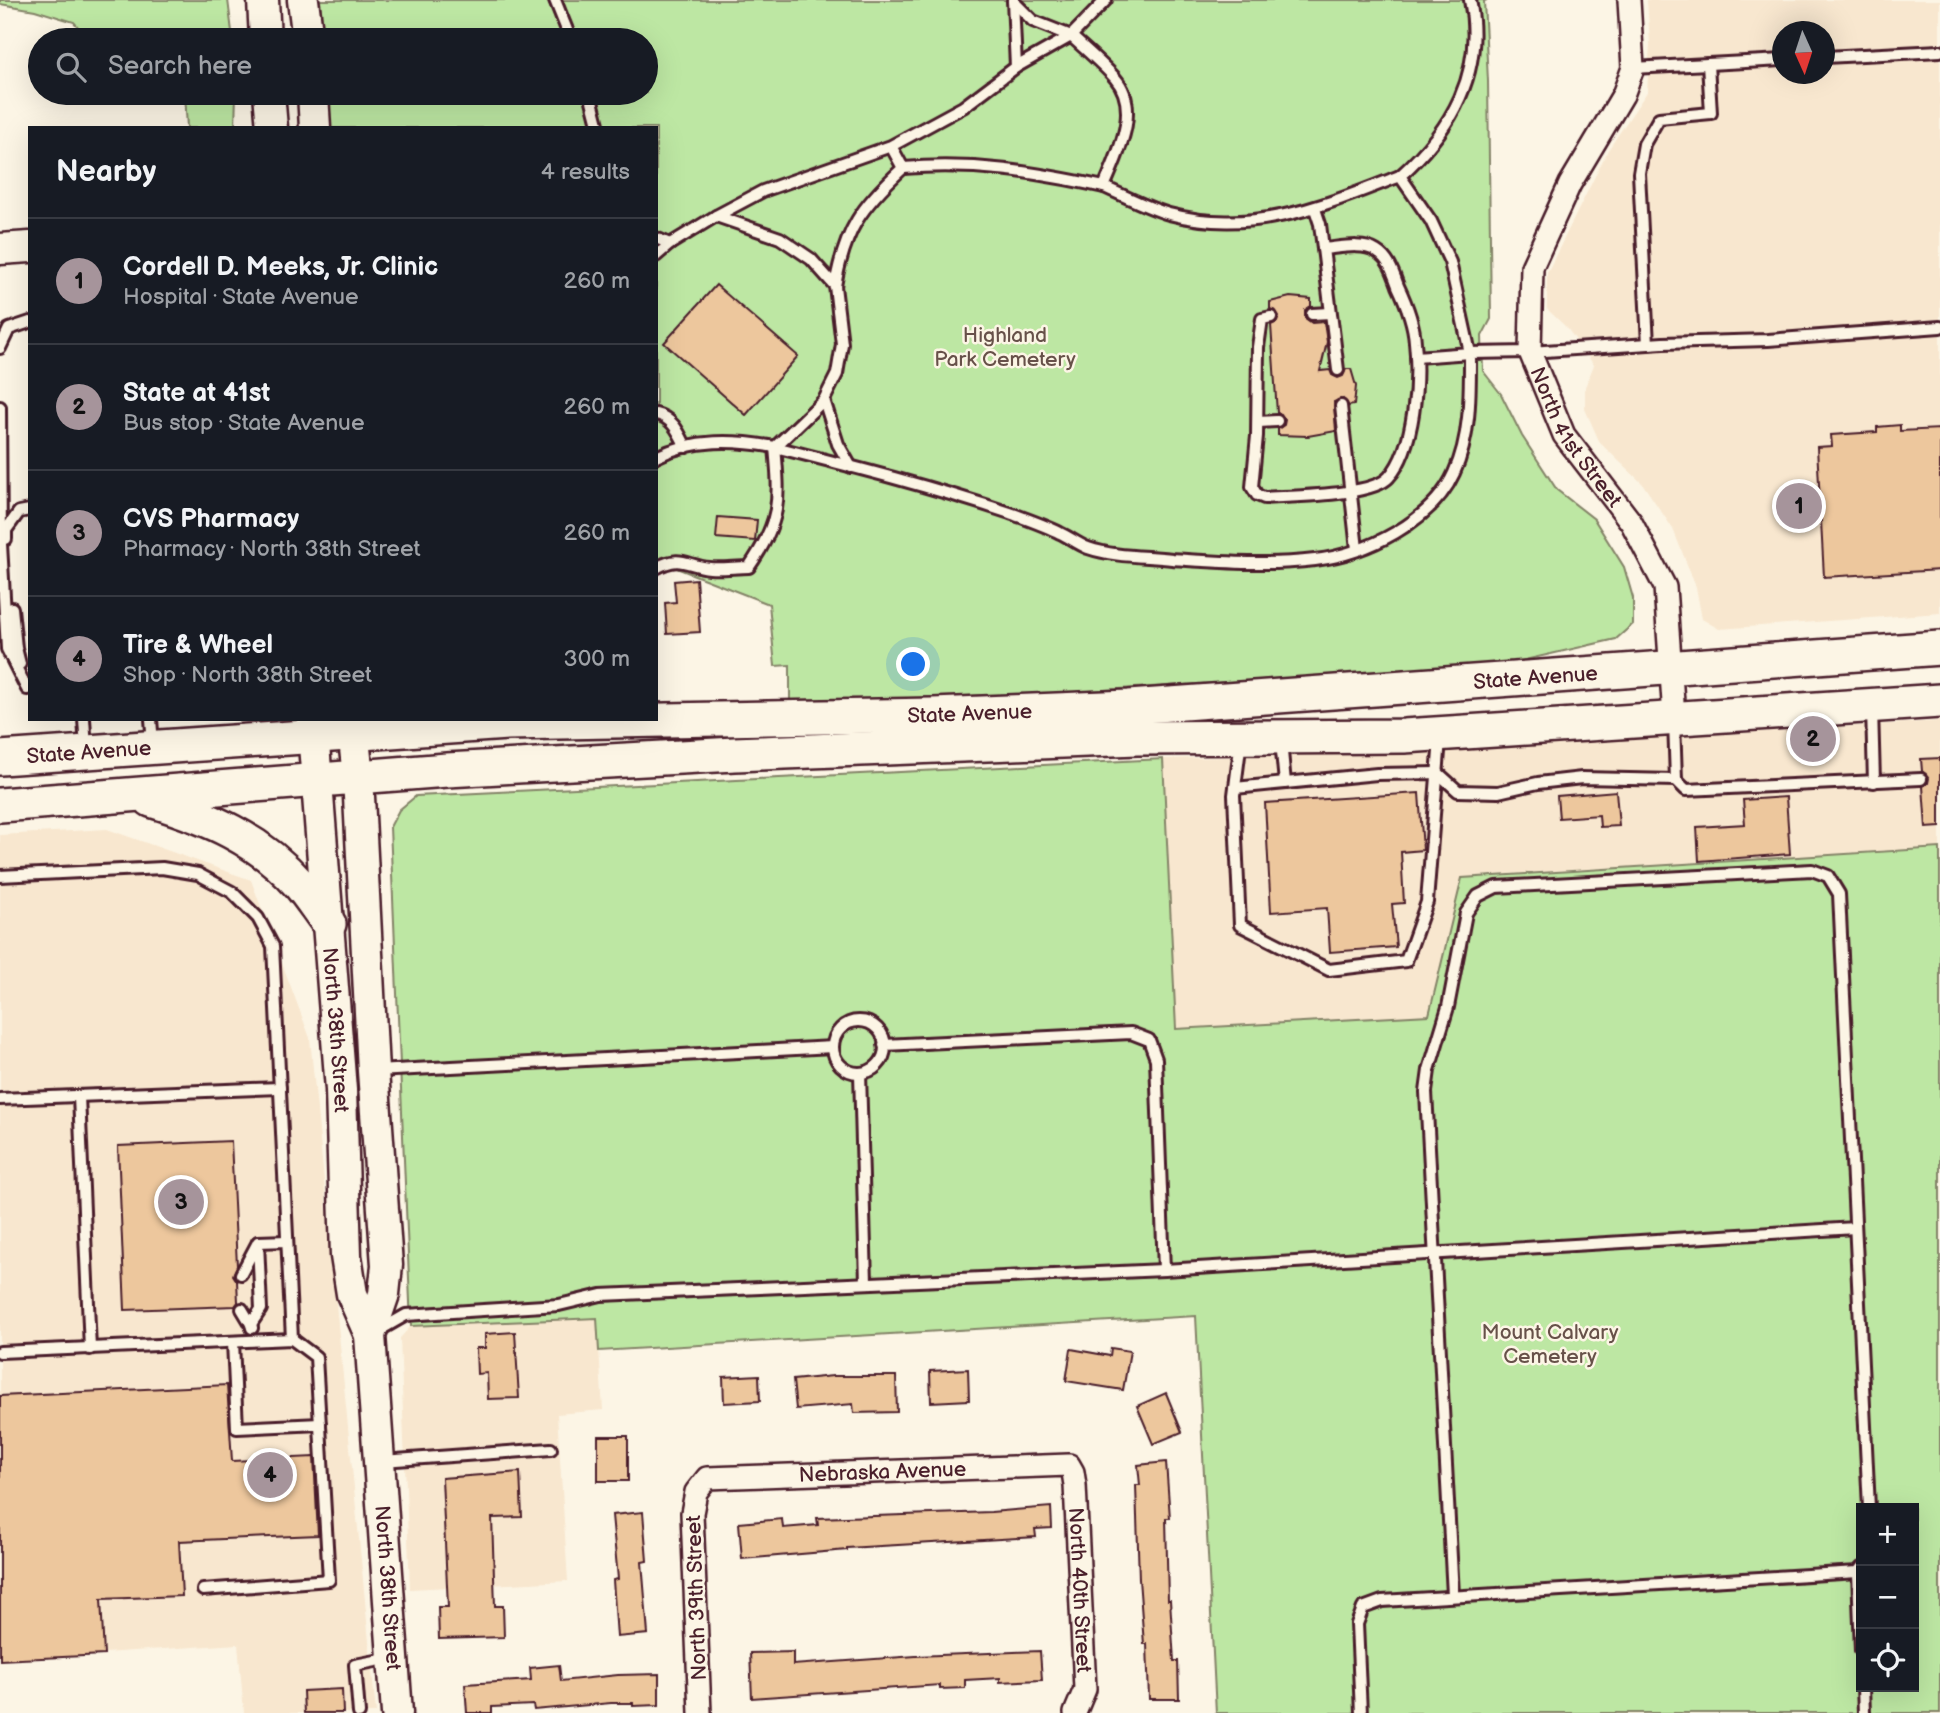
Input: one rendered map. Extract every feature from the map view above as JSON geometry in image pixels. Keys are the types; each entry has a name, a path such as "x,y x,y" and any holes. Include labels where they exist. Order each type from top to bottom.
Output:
{"main road":[{"path":"263,0 264,28"},
{"path":"303,0 306,28"},
{"path":"270,105 272,126"},
{"path":"314,105 316,126"},
{"path":"0,249 28,247"},
{"name":"State Avenue","path":"658,720 933,715 1129,707 1940,648"},
{"name":"State Avenue","path":"0,805 358,777 748,754 1137,738 1404,736 1940,701"},
{"name":"State Avenue","path":"0,758 85,735 152,733 234,736 313,727 614,721"},
{"name":"North 38th Street","path":"353,726 387,1265 384,1293 370,1335"},
{"name":"North 38th Street","path":"313,727 341,1090 346,1256 352,1294 370,1335 397,1713"},
{"path":"132,795 202,817 254,844 300,885 329,924"}],"street":[{"name":"North 41st Street","path":"1629,0 1633,68 1623,95 1570,184 1532,267 1530,352 1564,435 1631,522 1665,587 1674,717"},
{"name":"Nebraska Avenue","path":"700,1486 707,1478 1069,1465"},
{"name":"North 40th Street","path":"1069,1465 1075,1485 1085,1689 1075,1713"},
{"name":"North 39th Street","path":"700,1486 693,1502 692,1513 700,1713"}],"lane":[{"path":"555,0 566,28"},
{"path":"658,254 716,216 763,191 891,146 963,107 1016,67 1071,36 1106,0"},
{"path":"775,447 824,400 837,374 842,344 835,286 840,255 854,222 876,194 903,168 978,166 1041,174 1104,187 1167,214 1209,222 1262,220 1315,209 1400,176 1419,159 1445,126 1462,94 1473,57 1475,23 1470,0"},
{"path":"1013,1 1032,21 1071,36 1117,79 1125,95 1125,135 1104,187"},
{"path":"1013,1 1016,67"},
{"path":"1835,56 1940,51"},
{"path":"1633,68 1772,61"},
{"path":"1648,344 1639,173 1644,144 1659,118 1711,113 1708,64"},
{"path":"593,105 599,126"},
{"path":"891,146 903,168"},
{"path":"658,456 705,443 738,441 775,447 1011,514 1058,532 1087,548 1118,554 1278,563 1318,560 1357,549 1402,529 1438,498 1454,475 1462,454 1468,416 1470,353 1450,261 1432,221 1400,176"},
{"path":"1315,209 1320,224 1338,370"},
{"path":"716,216 780,238 811,259 835,286"},
{"path":"658,239 670,244"},
{"path":"1271,317 1262,319 1258,346 1258,422 1252,487 1257,495 1264,498 1350,491 1373,488 1389,478 1404,450 1413,421 1416,386 1415,341 1405,301 1387,259 1373,248 1323,249"},
{"path":"1312,314 1330,313"},
{"path":"0,348 9,329 28,323"},
{"path":"1416,357 1768,340 1940,327"},
{"path":"824,400 838,444 851,467"},
{"path":"1341,406 1357,549"},
{"path":"0,407 1,544 7,649 28,691"},
{"path":"658,414 662,414 676,426 686,447"},
{"path":"1258,422 1277,421"},
{"path":"658,567 668,562 689,561 708,568 749,567 764,545 775,521 779,492 775,447"},
{"path":"28,510 19,512 6,530 16,648 28,691"},
{"path":"1872,705 1874,782"},
{"path":"1674,717 1676,780 1686,790 1921,779"},
{"path":"1241,737 1235,788 1240,925 1329,970 1406,961 1427,902 1440,733"},
{"path":"1281,737 1285,783"},
{"path":"1235,788 1377,774 1438,774 1458,791 1484,792 1582,778 1676,780"},
{"path":"0,876 162,868 198,874 232,892 258,918 273,946 292,1339"},
{"path":"1454,1595 1426,1092 1429,1070 1448,1007 1466,913 1478,896 1496,887 1812,870 1828,876 1839,894 1869,1503"},
{"path":"862,1022 877,1029 884,1045 881,1061 875,1067 860,1073 844,1069 838,1063 833,1047 838,1031 845,1026 862,1022"},
{"path":"884,1045 1131,1032 1149,1040 1156,1059 1164,1270"},
{"path":"373,1071 833,1047"},
{"path":"860,1073 866,1282"},
{"path":"0,1099 280,1088"},
{"path":"79,1096 90,1349"},
{"path":"370,1335 406,1315 559,1305 601,1295 1164,1270 1855,1228"},
{"path":"258,1242 287,1241"},
{"path":"241,1274 258,1242"},
{"path":"251,1324 261,1309 258,1242"},
{"path":"242,1309 251,1324 252,1342"},
{"path":"0,1352 292,1339 316,1357 329,1580 203,1590"},
{"path":"233,1342 237,1428 320,1424"},
{"path":"380,1461 551,1449"},
{"path":"1361,1713 1357,1624 1363,1608 1382,1601 1856,1570"},
{"path":"359,1713 355,1664 393,1658"},
{"path":"1863,1692 1864,1713"}],"shaded area":[{"path":"1647,0 1940,0 1940,613 1719,629 1702,619 1696,587 1673,529 1642,483 1600,443 1585,409 1585,387 1594,365 1567,328 1547,309 1547,273 1608,150 1647,92 1650,44"},
{"path":"1940,721 1940,848 1462,878 1429,1015 1176,1029 1163,759 1453,750"},
{"path":"107,829 251,880 310,1038 376,1713 244,1713 238,1644 0,1660 0,835"},
{"path":"597,1318 603,1410 557,1414 568,1581 410,1589 400,1338 411,1326"}],"green space":[{"path":"0,0 228,0 232,28 79,28 74,22 35,10 0,4"},
{"name":"Highland Park Cemetery","path":"320,0 1487,0 1484,1 1488,81 1491,319 1482,336 1483,371 1501,394 1522,436 1557,490 1594,519 1624,567 1633,598 1633,624 1616,639 1507,664 1057,693 790,702 790,665 775,666 769,604 658,561 658,126 331,126 330,105 658,105 658,28 323,28"},
{"path":"186,105 236,105 235,126 187,126"},
{"name":"Mount Calvary Cemetery","path":"1163,759 1176,1029 1429,1015 1462,878 1940,848 1940,1713 1216,1713 1196,1316 599,1351 597,1318 411,1326 390,827 399,810 416,796"}],"building":[{"path":"716,285 798,356 746,415 664,343"},
{"path":"1290,297 1311,299 1311,306 1305,310 1305,318 1312,323 1324,322 1327,342 1320,371 1330,370 1332,375 1338,378 1343,376 1346,369 1351,369 1356,386 1354,405 1349,406 1343,399 1334,402 1336,431 1308,436 1278,435 1278,429 1284,425 1285,420 1277,413 1271,325 1277,322 1279,316 1276,311 1270,309 1270,302"},
{"path":"1900,425 1900,431 1940,429 1940,570 1824,577 1817,447 1832,446 1831,435 1877,432 1877,427"},
{"path":"718,517 757,520 755,541 716,538"},
{"path":"696,579 700,632 667,634 665,603 676,602 674,581"},
{"path":"1940,758 1940,827 1926,828 1923,786 1928,783 1929,778 1922,771 1921,759"},
{"path":"1616,791 1619,826 1600,827 1599,815 1559,818 1557,796"},
{"path":"1419,793 1423,850 1401,852 1404,903 1392,904 1396,947 1330,952 1327,908 1271,912 1265,803"},
{"path":"1786,797 1790,854 1699,861 1697,827 1745,824 1743,800"},
{"path":"231,1141 237,1266 233,1275 237,1281 238,1302 235,1306 125,1310 118,1146"},
{"path":"515,1332 519,1398 488,1399 487,1373 477,1374 476,1348 485,1348 485,1334"},
{"path":"1111,1348 1130,1351 1123,1390 1066,1381 1071,1349 1110,1356"},
{"path":"968,1369 969,1400 931,1402 930,1371"},
{"path":"759,1375 760,1401 724,1403 723,1377"},
{"path":"833,1376 896,1376 897,1412 854,1413 853,1404 796,1409 793,1380"},
{"path":"227,1385 232,1461 314,1457 318,1535 179,1541 182,1596 101,1599 104,1655 0,1660 0,1396"},
{"path":"1166,1393 1182,1432 1153,1444 1137,1406"},
{"path":"598,1436 628,1436 628,1481 598,1481"},
{"path":"1166,1462 1170,1518 1166,1518 1168,1600 1174,1661 1178,1661 1179,1699 1149,1699 1147,1644 1144,1644 1139,1579 1136,1485 1140,1485 1138,1465"},
{"path":"520,1472 522,1517 492,1518 495,1606 503,1606 504,1637 439,1639 438,1607 448,1607 442,1478"},
{"path":"1051,1507 1052,1528 1035,1529 1036,1537 847,1548 742,1559 739,1523 782,1519 783,1528 818,1525 817,1518 991,1512"},
{"path":"643,1512 647,1561 642,1562 648,1634 617,1637 613,1580 618,1579 612,1515"},
{"path":"1040,1651 1042,1680 965,1680 965,1688 940,1689 940,1685 752,1698 750,1653 793,1652 793,1665"},
{"path":"559,1665 561,1681 659,1674 659,1705 611,1703 534,1710 533,1705 492,1707 492,1713 467,1713 465,1684 531,1680 530,1668"},
{"path":"342,1689 343,1713 304,1713 303,1691"}],"place":[{"name":"Cordell D. Meeks, Jr. Clinic","path":"1799,506"},
{"name":"State at 41st","path":"1813,739"},
{"name":"CVS Pharmacy","path":"181,1202"},
{"name":"Tire & Wheel","path":"270,1475"}]}
